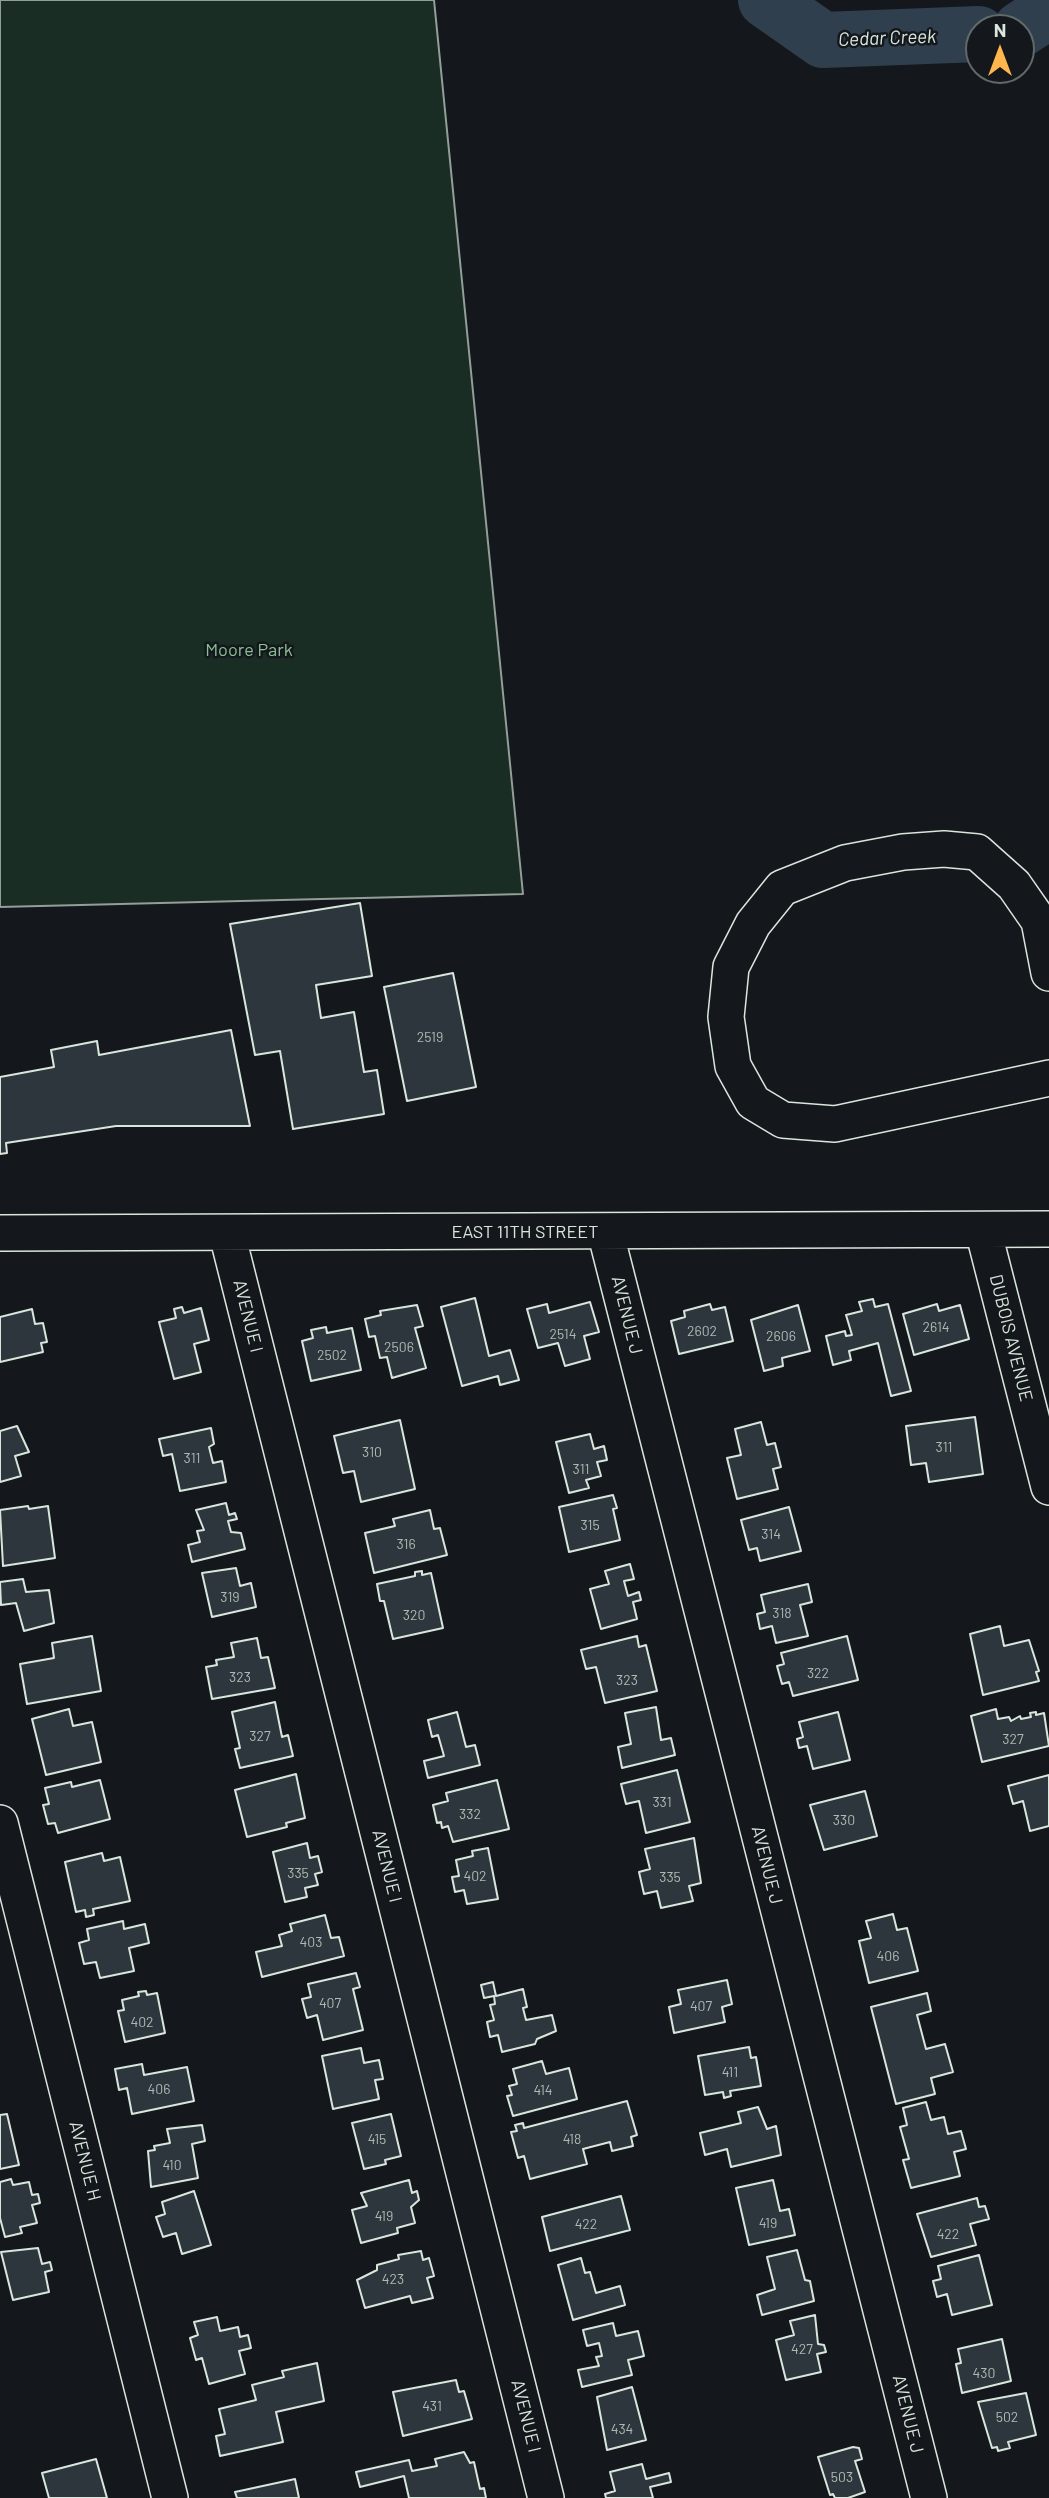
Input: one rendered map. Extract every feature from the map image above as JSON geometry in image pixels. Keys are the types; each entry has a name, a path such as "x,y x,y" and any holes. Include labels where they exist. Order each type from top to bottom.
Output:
{"street":[{"path":"1049,973 1039,921 1014,885 977,852 944,849 903,852 845,863 782,888 753,924 731,967 726,1017 733,1066 753,1102 783,1120 835,1124 1049,1078"},
{"name":"EAST 11TH STREET","path":"0,1233 1049,1229"},
{"name":"DUBOIS AVENUE","path":"983,1230 1049,1487"},
{"name":"AVENUE J","path":"606,1231 929,2498"},
{"name":"AVENUE I","path":"227,1234 546,2498"},
{"name":"AVENUE H","path":"0,1823 170,2498"}],"green space":[{"name":"Moore Park","path":"0,0 434,0 523,894 0,907"}],"building":[{"path":"360,903 372,976 316,985 321,1018 354,1012 364,1072 377,1070 384,1114 293,1129 280,1051 255,1055 230,924"},
{"path":"453,973 476,1087 407,1101 384,987"},
{"path":"231,1030 250,1126 116,1126 6,1143 7,1153 0,1154 0,1077 54,1067 51,1050 97,1041 99,1055"},
{"path":"475,1298 489,1356 510,1350 519,1380 500,1385 498,1376 462,1386 441,1307"},
{"path":"873,1299 875,1307 888,1304 911,1391 891,1396 878,1343 849,1351 851,1360 833,1365 826,1336 845,1331 846,1336 852,1335 846,1315 862,1311 859,1302"},
{"path":"590,1302 599,1332 584,1336 590,1359 565,1366 558,1343 538,1348 527,1309 547,1304 549,1313"},
{"path":"710,1304 712,1310 725,1307 733,1341 679,1354 671,1321 685,1317 684,1311"},
{"path":"937,1304 939,1311 960,1305 969,1339 914,1355 903,1314"},
{"path":"417,1305 423,1326 415,1328 426,1368 392,1378 387,1357 380,1358 375,1336 369,1337 365,1319 381,1315 380,1311"},
{"path":"798,1305 810,1351 782,1358 783,1366 764,1371 751,1320"},
{"path":"182,1307 184,1313 201,1308 209,1340 194,1344 201,1372 174,1379 159,1322 176,1318 174,1309"},
{"path":"32,1309 35,1324 43,1323 47,1342 41,1343 43,1352 0,1362 0,1317"},
{"path":"326,1327 327,1333 352,1328 361,1370 311,1381 302,1341 313,1338 311,1330"},
{"path":"975,1417 983,1474 929,1482 926,1463 911,1465 906,1426"},
{"path":"400,1420 415,1489 361,1502 354,1471 343,1473 334,1436"},
{"path":"761,1422 767,1445 775,1443 781,1467 773,1469 778,1489 737,1499 727,1458 741,1455 735,1429"},
{"path":"17,1426 29,1452 15,1456 21,1476 0,1482 0,1431"},
{"path":"211,1428 214,1444 209,1447 213,1463 222,1461 226,1482 180,1491 172,1454 163,1456 159,1439"},
{"path":"590,1434 594,1449 604,1446 607,1460 597,1462 601,1476 586,1480 589,1488 569,1493 556,1442"},
{"path":"613,1495 617,1508 613,1509 620,1540 569,1552 559,1507"},
{"path":"226,1503 229,1515 235,1513 237,1519 228,1521 231,1532 241,1533 245,1549 192,1562 188,1545 200,1542 197,1531 204,1530 196,1510"},
{"path":"28,1506 29,1509 48,1506 55,1558 3,1566 0,1510"},
{"path":"789,1507 801,1551 760,1561 757,1548 749,1550 741,1520"},
{"path":"430,1510 434,1529 440,1528 447,1555 374,1573 365,1533 395,1526 393,1519"},
{"path":"630,1564 634,1579 624,1581 628,1596 639,1592 641,1600 633,1602 637,1619 601,1629 590,1589 609,1584 605,1571"},
{"path":"236,1568 240,1586 251,1583 256,1607 212,1617 202,1573"},
{"path":"422,1571 422,1575 431,1573 443,1628 393,1639 377,1584 415,1576 415,1572"},
{"path":"23,1579 26,1592 49,1590 54,1623 24,1631 16,1603 1,1605 0,1582"},
{"path":"808,1584 812,1602 800,1605 808,1636 776,1643 772,1626 760,1629 757,1614 765,1612 761,1595"},
{"path":"1000,1626 1004,1646 1029,1640 1039,1671 1036,1672 1039,1681 983,1695 970,1634"},
{"path":"92,1636 101,1691 27,1704 20,1664 54,1658 52,1643"},
{"path":"637,1636 639,1647 646,1645 657,1691 605,1703 596,1667 586,1669 581,1650"},
{"path":"847,1636 858,1680 793,1696 789,1682 782,1684 777,1666 784,1664 781,1653"},
{"path":"257,1638 261,1658 268,1657 275,1688 212,1699 206,1667 217,1665 216,1660 234,1657 231,1643"},
{"path":"275,1702 282,1737 288,1735 293,1756 240,1768 235,1749 240,1748 232,1712"},
{"path":"656,1707 661,1740 671,1738 675,1755 622,1768 618,1747 631,1744 625,1713"},
{"path":"69,1709 73,1726 92,1722 101,1762 46,1775 32,1719"},
{"path":"996,1709 998,1719 1009,1717 1011,1721 1020,1716 1021,1719 1031,1717 1030,1713 1044,1713 1049,1746 982,1762 971,1716"},
{"path":"457,1712 466,1747 475,1745 480,1765 428,1778 424,1761 444,1756 438,1735 432,1737 428,1720"},
{"path":"838,1712 850,1760 813,1769 807,1746 799,1748 797,1739 803,1737 799,1722"},
{"path":"677,1770 690,1822 646,1833 639,1801 626,1804 621,1784"},
{"path":"296,1774 305,1818 286,1823 287,1827 247,1837 235,1790"},
{"path":"1049,1775 1049,1826 1030,1831 1023,1801 1013,1804 1008,1786"},
{"path":"100,1780 110,1819 58,1833 55,1823 48,1824 43,1805 49,1804 45,1788 71,1782 72,1787"},
{"path":"497,1780 509,1829 453,1842 448,1826 442,1828 441,1822 437,1823 433,1805 448,1801 446,1793"},
{"path":"865,1791 877,1836 824,1850 810,1805"},
{"path":"694,1838 701,1883 689,1886 693,1901 661,1908 657,1891 644,1894 639,1872 650,1869 645,1849"},
{"path":"307,1843 310,1858 318,1856 322,1872 315,1874 318,1885 305,1888 307,1897 285,1902 273,1852"},
{"path":"488,1848 498,1899 467,1904 464,1890 455,1892 452,1877 459,1876 456,1860 473,1856 472,1851"},
{"path":"102,1853 104,1861 120,1857 130,1901 93,1909 94,1915 86,1917 85,1910 76,1912 65,1862"},
{"path":"893,1914 897,1930 907,1928 918,1971 869,1983 859,1941 871,1938 866,1921"},
{"path":"325,1915 331,1938 339,1937 344,1956 262,1977 256,1952 282,1946 279,1935 292,1931 290,1924"},
{"path":"123,1921 124,1929 145,1924 149,1943 129,1948 134,1971 100,1978 96,1962 84,1964 79,1943 89,1940 87,1929"},
{"path":"356,1973 360,1987 353,1989 363,2030 323,2040 317,2015 307,2018 302,1999 311,1997 308,1984"},
{"path":"727,1980 732,2004 722,2007 725,2022 674,2033 669,2007 681,2004 678,1990"},
{"path":"493,1982 496,1996 523,1989 527,2007 523,2008 526,2020 552,2015 556,2031 537,2039 535,2044 502,2052 498,2035 490,2037 487,2022 494,2020 490,2005 495,2004 494,1996 484,1998 481,1985"},
{"path":"146,1991 147,1995 157,1993 165,2033 125,2042 118,2011 124,2010 122,2000 139,1996 138,1992"},
{"path":"927,1993 931,2011 917,2015 926,2049 945,2044 953,2072 931,2078 935,2094 896,2104 871,2007"},
{"path":"749,2047 751,2058 756,2057 761,2086 730,2091 731,2096 724,2098 723,2092 705,2095 698,2056"},
{"path":"361,2048 364,2063 379,2060 383,2079 375,2080 379,2099 333,2109 322,2056"},
{"path":"542,2061 546,2074 569,2068 577,2099 513,2116 507,2096 512,2095 509,2086 517,2084 513,2069"},
{"path":"142,2064 144,2075 187,2067 194,2101 132,2114 127,2088 119,2090 115,2069"},
{"path":"627,2101 637,2135 631,2137 633,2146 612,2151 610,2142 583,2149 587,2164 530,2179 524,2156 518,2158 511,2132 517,2131 515,2125 523,2123 524,2128"},
{"path":"926,2102 931,2120 944,2117 948,2134 961,2131 966,2149 954,2152 960,2176 911,2188 903,2160 909,2159 900,2127 907,2125 903,2108"},
{"path":"758,2107 767,2129 776,2126 781,2155 731,2167 727,2149 705,2155 700,2133 741,2123 738,2112"},
{"path":"7,2114 19,2165 0,2169 0,2115"},
{"path":"391,2114 401,2156 385,2160 386,2164 364,2169 352,2123"},
{"path":"202,2125 205,2141 192,2144 198,2178 151,2187 148,2151 155,2150 154,2146 170,2143 167,2129"},
{"path":"11,2179 13,2185 29,2182 32,2195 38,2194 40,2203 32,2205 37,2223 20,2227 22,2233 5,2237 0,2218 0,2182"},
{"path":"409,2180 412,2193 417,2191 419,2200 411,2207 415,2223 397,2228 398,2233 361,2243 352,2210 367,2206 361,2193"},
{"path":"773,2180 780,2211 789,2209 795,2235 749,2245 736,2188"},
{"path":"194,2191 211,2245 182,2254 176,2233 163,2237 156,2217 165,2214 162,2202"},
{"path":"621,2196 630,2230 550,2251 542,2217"},
{"path":"977,2198 979,2207 985,2206 989,2219 970,2224 976,2245 931,2257 917,2214"},
{"path":"38,2248 42,2264 50,2262 52,2270 45,2272 49,2292 13,2300 1,2252"},
{"path":"797,2250 805,2280 810,2281 814,2301 762,2315 757,2295 775,2289 767,2257"},
{"path":"421,2251 423,2260 429,2258 434,2276 427,2278 433,2298 412,2303 410,2296 365,2308 357,2280 377,2270 377,2265 399,2259 398,2255"},
{"path":"979,2255 992,2305 952,2315 947,2294 937,2297 933,2281 941,2279 938,2266"},
{"path":"581,2258 585,2273 590,2272 596,2293 620,2286 625,2305 573,2320 558,2265"},
{"path":"815,2315 818,2344 824,2345 826,2352 817,2354 821,2372 786,2380 776,2340 794,2335 790,2321"},
{"path":"217,2317 220,2331 238,2327 240,2337 248,2335 251,2348 239,2351 245,2374 209,2384 202,2358 196,2360 190,2338 198,2335 194,2322"},
{"path":"613,2323 616,2336 638,2331 644,2356 628,2360 632,2375 582,2387 578,2370 599,2366 596,2357 602,2356 599,2343 587,2346 583,2330"},
{"path":"1002,2339 1011,2381 962,2393 956,2364 961,2363 958,2349"},
{"path":"317,2363 324,2401 276,2412 283,2442 220,2456 216,2436 225,2434 219,2409 256,2400 252,2385 284,2377 282,2371"},
{"path":"456,2380 459,2392 464,2391 472,2419 403,2436 393,2392"},
{"path":"632,2387 646,2440 607,2450 597,2397"},
{"path":"1026,2393 1036,2435 1008,2442 1010,2448 998,2451 997,2447 992,2448 978,2402"},
{"path":"853,2447 859,2448 862,2459 855,2461 865,2492 848,2498 835,2498 833,2494 830,2495 818,2457"},
{"path":"464,2452 470,2463 474,2462 480,2489 484,2488 486,2498 409,2498 404,2476 360,2487 356,2472 409,2460 412,2471 437,2466 435,2459"},
{"path":"96,2459 107,2498 49,2498 42,2473"},
{"path":"642,2464 646,2479 669,2473 671,2482 650,2487 653,2498 606,2498 605,2494 615,2491 610,2472"},
{"path":"295,2479 299,2498 237,2498 235,2492"}],"waterway":[{"name":"Cedar Creek","path":"766,0 823,40 965,35"},
{"name":"Cedar Creek","path":"1035,20 1049,11"}]}
